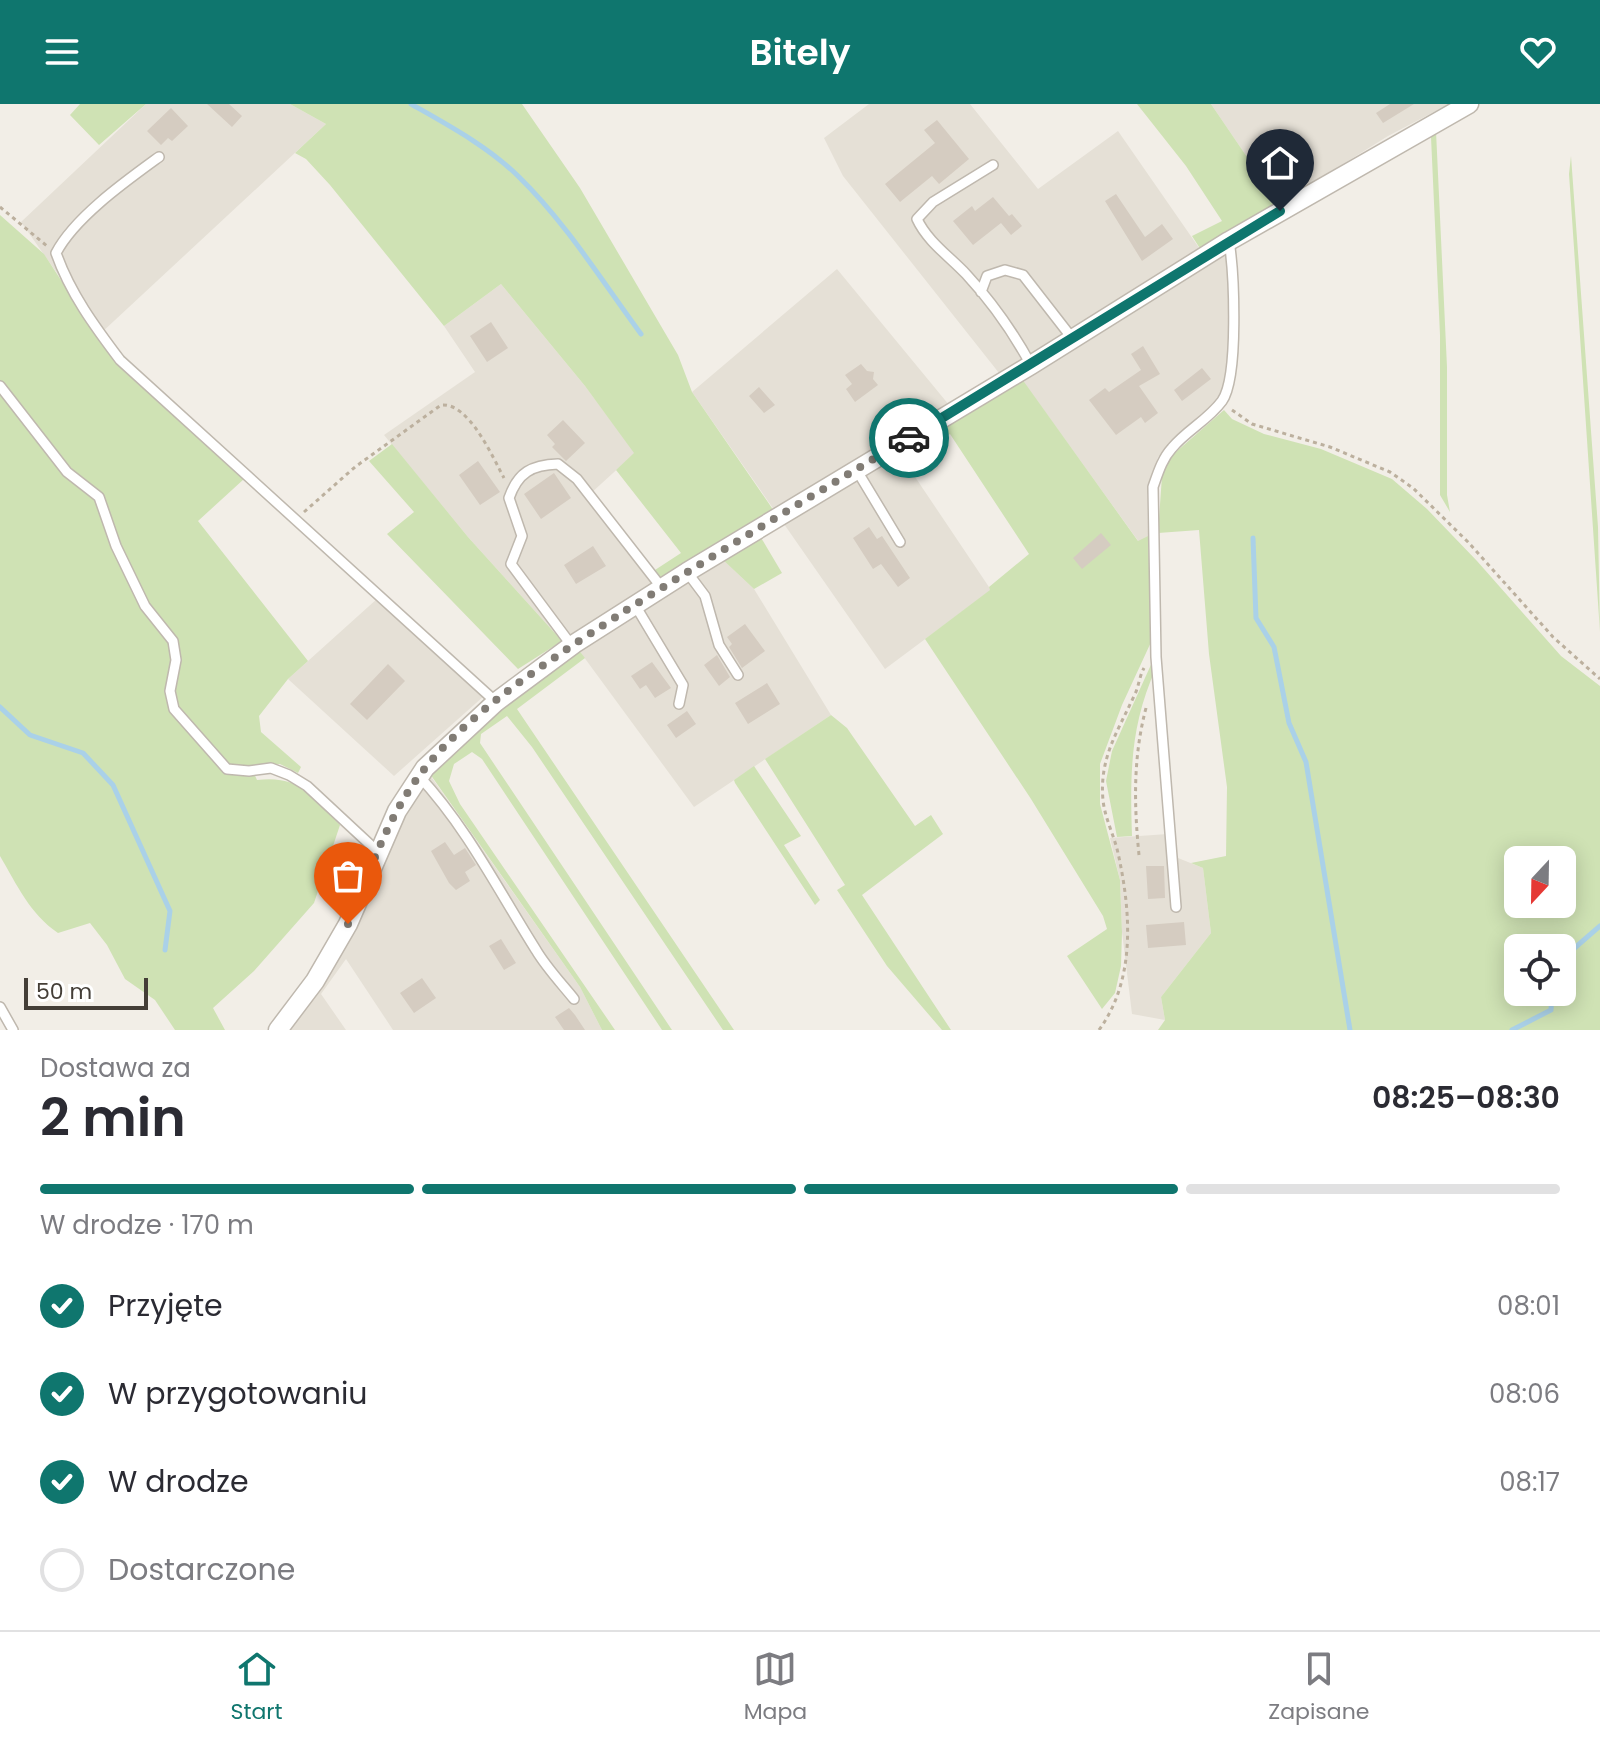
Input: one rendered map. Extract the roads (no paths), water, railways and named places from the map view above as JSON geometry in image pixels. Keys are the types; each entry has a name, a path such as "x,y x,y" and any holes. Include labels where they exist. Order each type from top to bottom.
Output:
{"street":[{"path":"278,1030 315,981 348,924 397,811 419,776 450,741 496,702 572,646 687,572 1031,365 1229,241 1469,104"}],"lane":[{"path":"159,157 114,191 64,239 56,253 62,270 95,328 120,360 496,702"},
{"path":"993,165 933,202 917,219 922,230 1010,327 1031,365"},
{"path":"1176,907 1156,647 1153,487 1161,463 1172,448 1225,396 1232,365 1232,259 1229,241"},
{"path":"981,292 987,276 1005,270 1023,275 1072,338"},
{"path":"0,386 67,472 99,497 105,507 116,546 145,606 173,641 176,660 170,691 174,709 227,769 249,771 271,768 289,775 307,786 378,852"},
{"path":"572,646 511,564 522,536 509,498 516,479 535,465 558,464 577,479 662,588"},
{"path":"856,469 900,542"},
{"path":"687,572 705,596 719,645 738,675"},
{"path":"635,605 683,685 679,704"},
{"path":"419,776 445,805 491,871 537,953 574,999"},
{"path":"0,1007 13,1030"}],"waterway":[{"path":"411,104 481,146 519,177 568,233 641,334"},
{"path":"1253,538 1256,618 1274,647 1289,723 1306,762 1350,1030"},
{"path":"0,707 30,735 83,753 113,785 170,911 165,950"},
{"path":"1576,947 1600,926"},
{"path":"1512,1030 1551,1010 1551,1006"}]}
